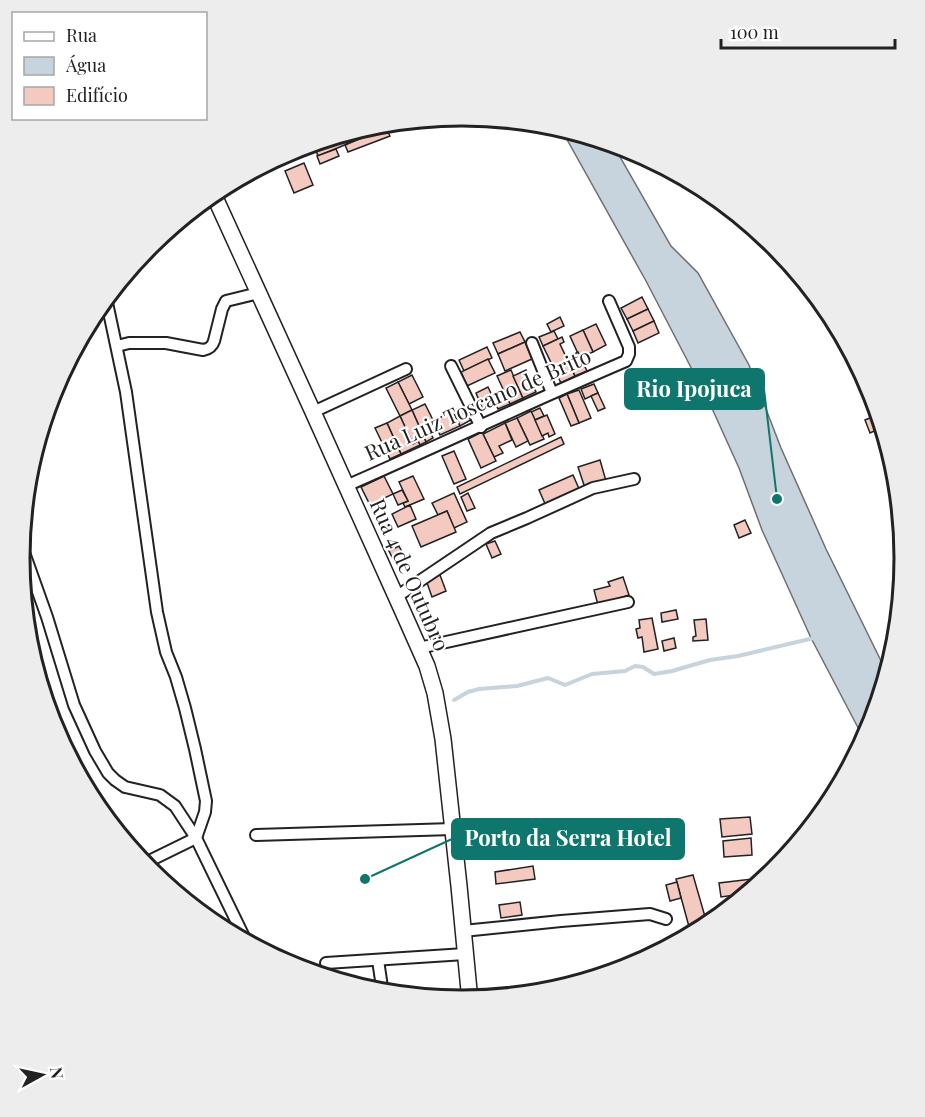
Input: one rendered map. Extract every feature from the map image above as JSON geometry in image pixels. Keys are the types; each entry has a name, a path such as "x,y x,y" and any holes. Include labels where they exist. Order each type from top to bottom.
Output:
{"main road":[{"name":"Rua 4 de Outubro","path":"217,202 427,666 435,693 443,739 469,991"}],"street":[{"path":"117,346 129,343 166,343 208,349 212,346 226,301 259,293"},
{"name":"Rua Luiz Toscano de Brito","path":"346,486 626,361 629,346 609,301"},
{"path":"109,310 126,392 157,612 166,652 185,708 206,801 196,838 152,859"},
{"path":"532,343 552,393"},
{"path":"451,366 481,427"},
{"path":"313,412 406,369"},
{"path":"396,597 491,533 593,488 634,479"},
{"path":"30,570 74,705 95,751 108,773 125,787 160,795 174,806 196,838 240,930"},
{"path":"418,648 628,602"},
{"path":"256,835 453,829"},
{"path":"463,931 650,914 666,919"},
{"path":"326,963 465,954"},
{"path":"378,960 381,983"}],"water":[{"path":"567,139 619,156 671,246 698,273 749,365 781,448 826,549 882,663 872,698 859,730 811,638 762,530 739,468 710,404 646,281"}],"building":[{"path":"388,133 390,136 348,152 345,145 378,134"},
{"path":"346,142 347,144 318,156 316,152"},
{"path":"336,149 339,156 320,164 317,156"},
{"path":"304,163 313,185 294,193 285,171"},
{"path":"642,297 648,309 627,319 621,308"},
{"path":"648,309 654,321 633,331 627,319"},
{"path":"560,317 564,326 551,332 547,324"},
{"path":"654,321 659,333 638,343 633,331"},
{"path":"596,324 606,345 593,352 583,330"},
{"path":"583,330 593,352 580,358 570,336"},
{"path":"554,331 558,339 543,346 539,337"},
{"path":"520,332 525,342 498,354 493,343"},
{"path":"562,337 564,342 560,344 575,376 561,383 543,346"},
{"path":"525,342 532,359 505,371 498,354"},
{"path":"487,347 492,358 464,371 459,360"},
{"path":"578,352 587,371 575,376 567,358"},
{"path":"488,359 495,373 467,386 461,372"},
{"path":"511,370 523,398 510,404 497,376"},
{"path":"526,370 536,392 523,398 513,376"},
{"path":"412,375 423,397 409,404 398,382"},
{"path":"398,382 412,410 400,416 386,388"},
{"path":"594,384 598,393 585,399 581,389"},
{"path":"488,387 496,404 483,410 476,393"},
{"path":"504,390 510,404 498,409 492,396"},
{"path":"579,390 591,418 579,423 567,394"},
{"path":"598,393 605,408 598,411 591,396"},
{"path":"567,394 579,423 571,426 559,398"},
{"path":"425,404 437,428 430,432 433,438 426,442 412,410"},
{"path":"464,406 471,420 460,426 453,411"},
{"path":"540,408 544,416 535,420 531,412"},
{"path":"412,410 426,442 420,445 418,441 413,444 400,416"},
{"path":"453,411 460,426 440,435 433,421"},
{"path":"531,411 544,439 530,445 517,418"},
{"path":"547,415 555,434 549,437 548,433 542,436 535,420"},
{"path":"400,416 413,444 418,441 420,445 401,454 387,423"},
{"path":"871,417 875,431 870,433 865,420"},
{"path":"517,418 528,441 516,447 505,423"},
{"path":"387,423 401,454 390,459 375,428"},
{"path":"505,423 512,440 499,446 503,453 494,457 483,434"},
{"path":"482,432 496,461 481,468 468,439"},
{"path":"561,437 564,444 460,494 457,487"},
{"path":"454,451 466,479 454,484 442,456"},
{"path":"600,460 606,481 585,488 578,467"},
{"path":"573,475 580,491 546,506 539,490"},
{"path":"384,476 393,494 370,505 361,487"},
{"path":"413,476 424,499 405,507 403,503 408,501 399,482"},
{"path":"402,490 408,501 398,505 393,494"},
{"path":"454,493 467,522 454,528 447,511 438,515 432,503"},
{"path":"468,493 475,508 467,511 461,497"},
{"path":"410,505 416,519 398,527 392,514"},
{"path":"447,511 456,532 421,547 412,526"},
{"path":"745,520 751,533 739,538 734,525"},
{"path":"495,541 501,554 492,558 486,544"},
{"path":"399,546 403,554 393,559 389,551"},
{"path":"440,575 446,591 432,597 426,580"},
{"path":"623,577 629,595 598,605 594,590 610,586 608,582"},
{"path":"676,610 678,619 662,622 661,613"},
{"path":"652,618 658,649 644,652 642,637 638,638 636,629 640,628 639,620"},
{"path":"706,619 708,640 693,641 693,637 696,636 694,620"},
{"path":"674,638 676,648 664,651 662,641"},
{"path":"750,817 752,834 722,837 720,819"},
{"path":"751,838 752,855 724,857 723,841"},
{"path":"533,866 535,879 496,884 495,872"},
{"path":"693,875 705,917 689,927 676,879"},
{"path":"752,880 734,895 721,897 719,883"},
{"path":"677,882 681,898 670,901 666,885"},
{"path":"520,902 522,915 501,918 499,905"}],"waterway":[{"path":"454,700 479,689 517,686 548,678 565,685 592,674 625,671 635,666 643,667 654,674 672,671 710,660 738,656 814,638"}],"place":[{"name":"Rio Ipojuca","path":"777,499"},
{"name":"Porto da Serra Hotel","path":"365,879"}]}
